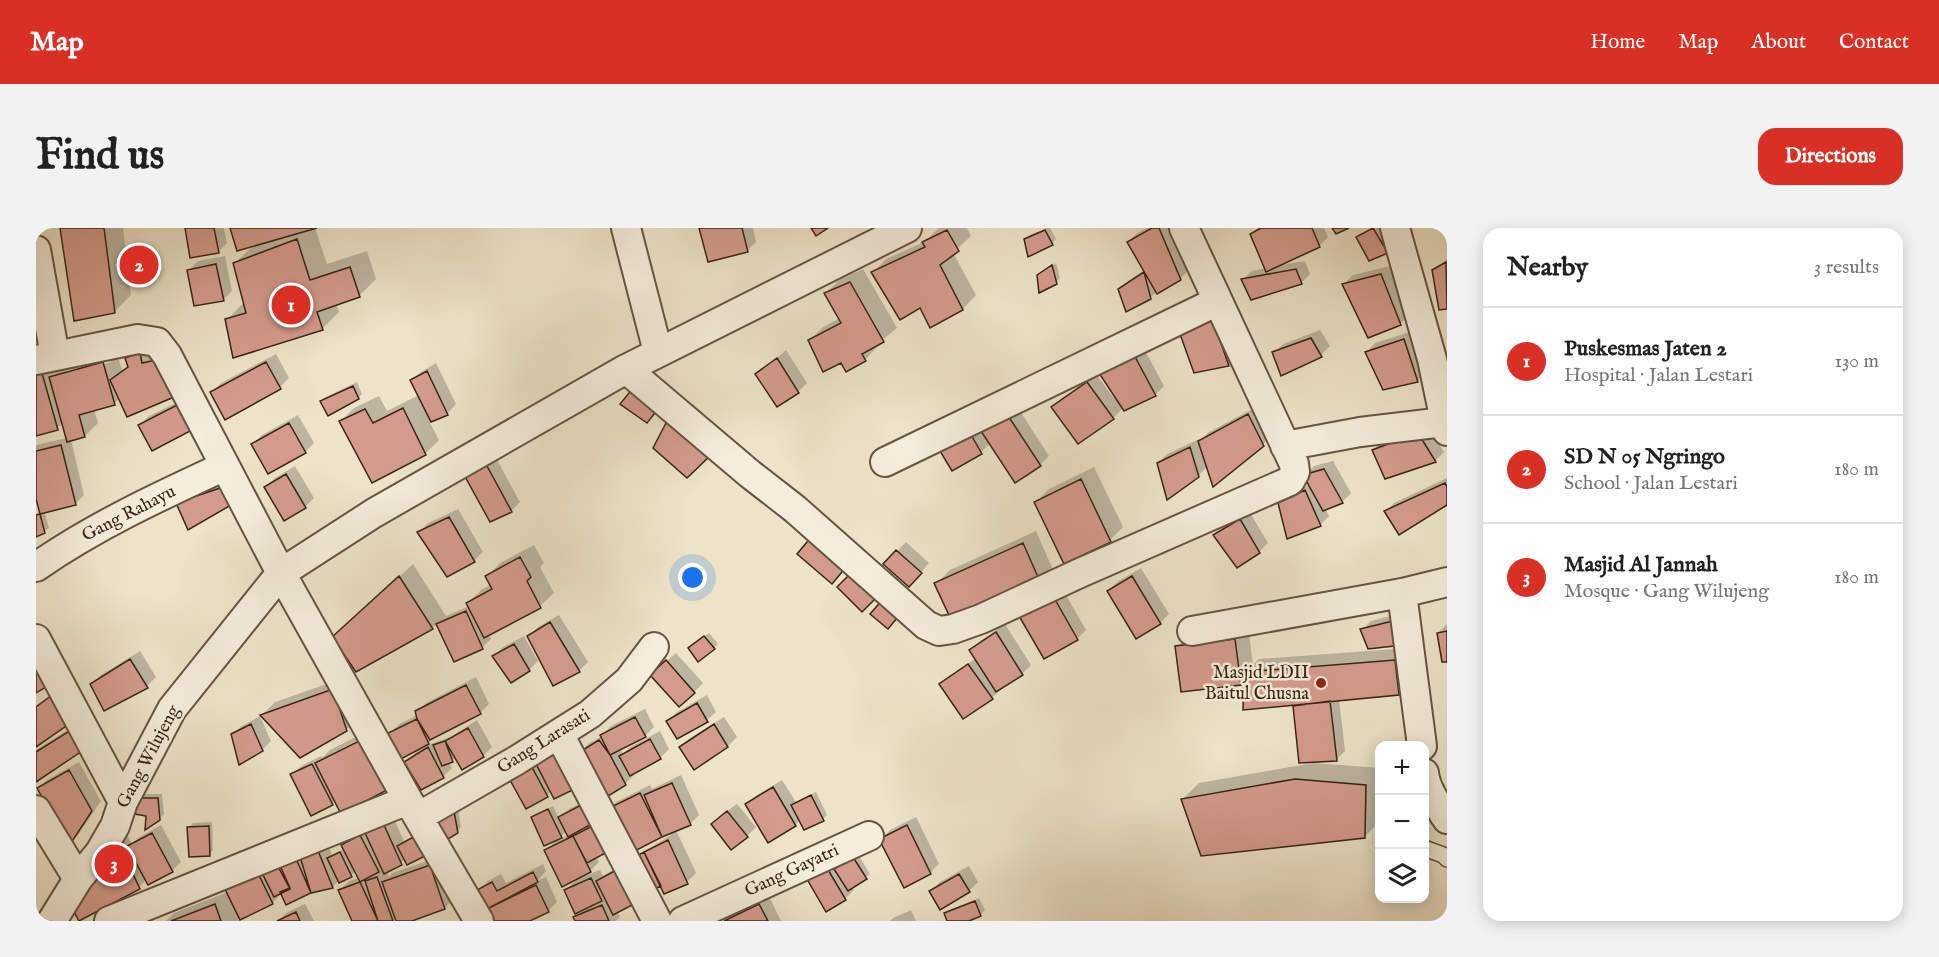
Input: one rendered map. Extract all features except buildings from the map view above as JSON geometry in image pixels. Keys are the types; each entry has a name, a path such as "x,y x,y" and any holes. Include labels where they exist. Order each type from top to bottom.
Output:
{"street":[{"path":"626,228 658,352"},
{"name":"Gang Wilujeng","path":"52,921 78,879 100,852 114,826 123,802 172,709 281,573 374,513 626,369 907,228"},
{"path":"626,369 795,509 926,625 939,631 953,629 981,619 1290,481 1295,472 1294,464 1184,228"},
{"path":"1285,446 1360,432 1445,427 1432,359 1395,228"},
{"path":"36,250 46,358 138,339 158,342 167,355 281,573 475,920"},
{"path":"885,462 1218,301"},
{"name":"Gang Rahayu","path":"36,567 65,547 128,511 225,466"},
{"path":"1192,631 1402,593 1447,582"},
{"path":"1402,593 1421,741"},
{"path":"36,639 123,802"},
{"name":"Gang Larasati","path":"109,921 413,808 559,734 590,714 629,680 654,647"},
{"path":"559,734 657,921"},
{"path":"1429,790 1447,819"},
{"path":"36,810 78,879"},
{"name":"Gang Gayatri","path":"683,921 869,836"}],"lane":[{"path":"1428,849 1447,859"}],"place":[{"name":"SD N 05 Ngringo","path":"139,265"},
{"name":"Puskesmas Jaten 2","path":"291,305"},
{"name":"Masjid LDII Baitul Chusna","path":"1321,683"},
{"name":"Masjid Al Jannah","path":"114,864"}]}
